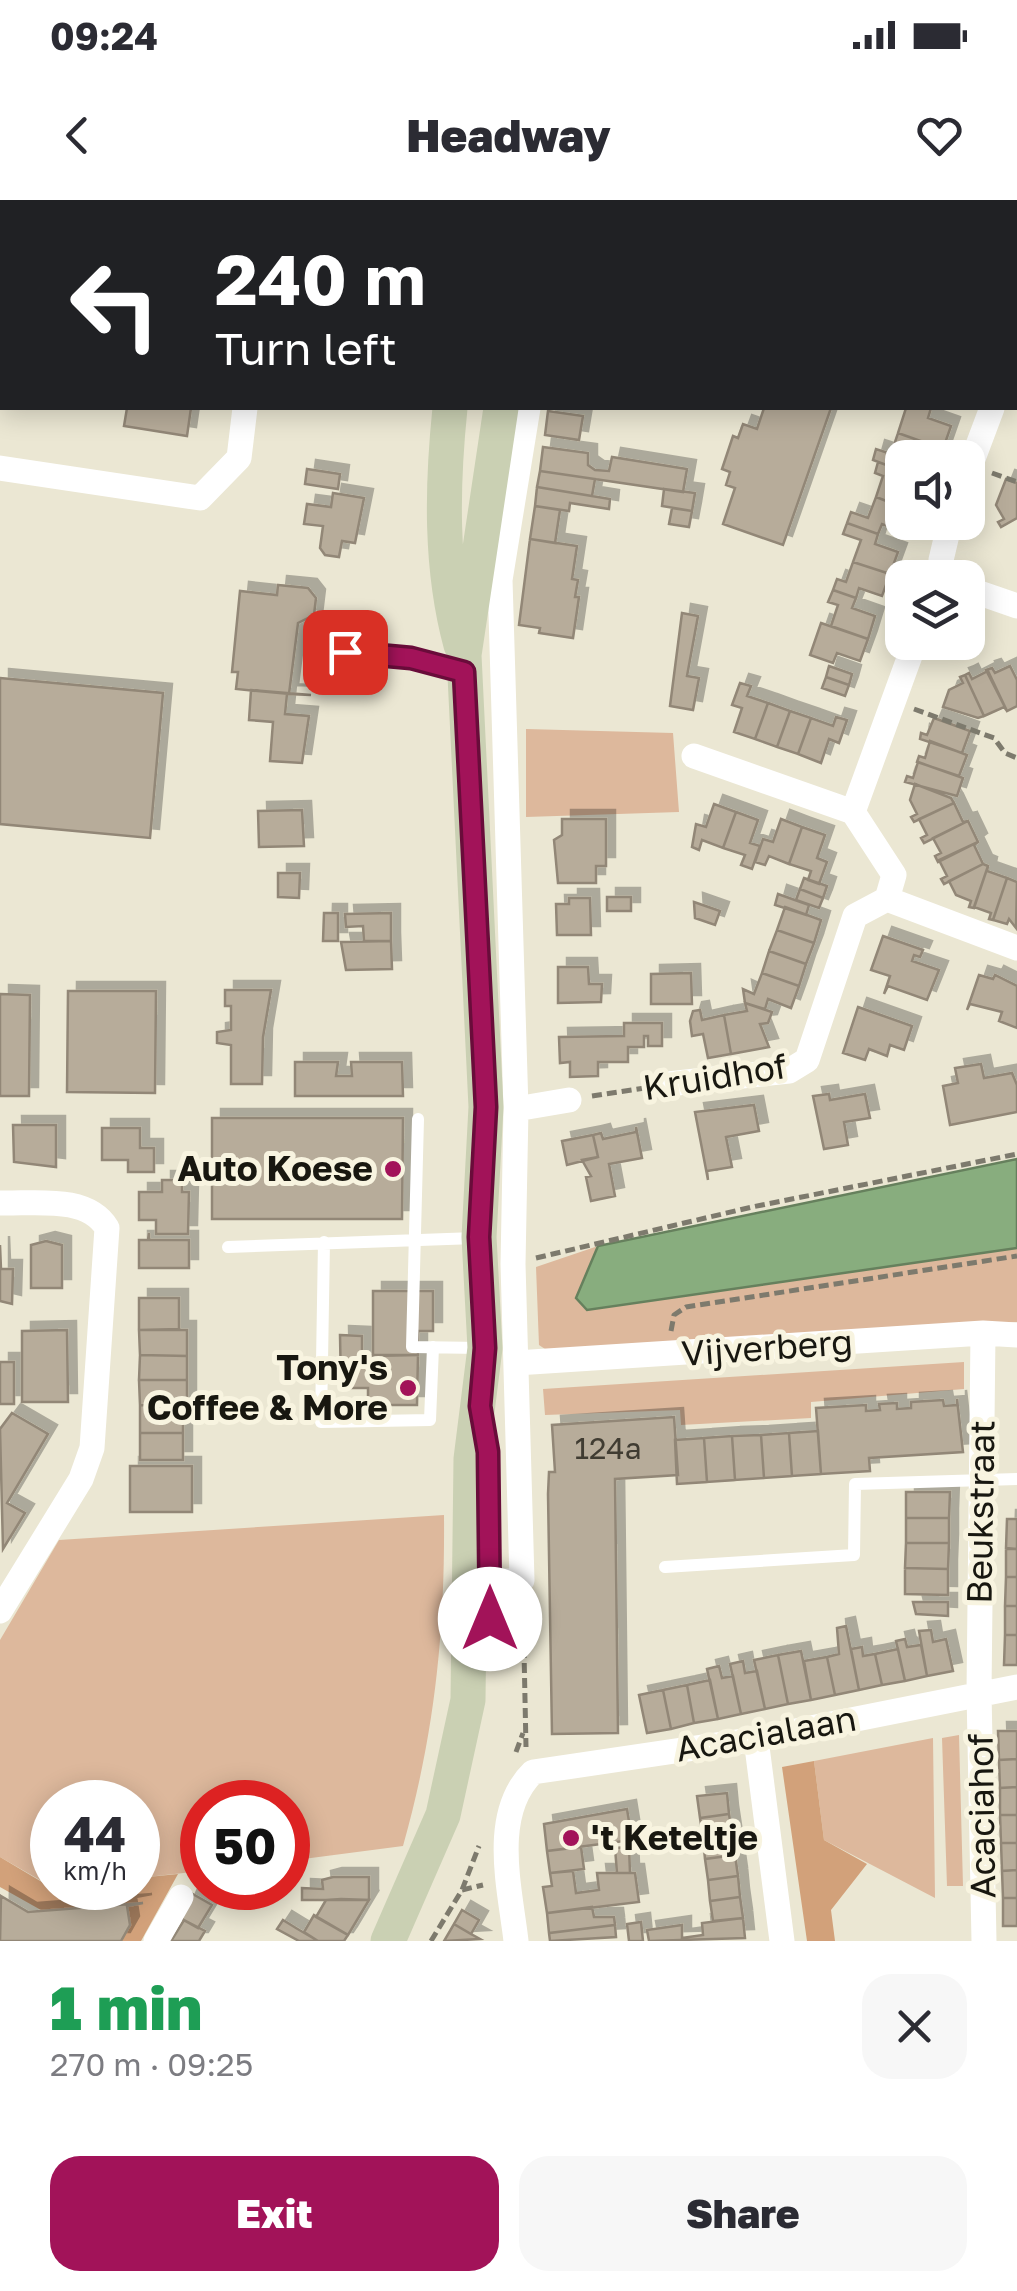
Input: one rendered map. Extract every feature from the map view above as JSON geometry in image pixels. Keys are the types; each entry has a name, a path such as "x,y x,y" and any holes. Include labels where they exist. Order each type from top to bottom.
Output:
{"main road":[{"path":"401,1941 430,1901 466,1808 484,1732 495,1582 488,1452 480,1406 500,1356 479,1237 486,1107 464,663 450,604 445,523 450,410"},
{"path":"464,663 501,410"},
{"path":"388,1941 443,1815 495,1582"}],"street":[{"path":"0,468 200,498 239,458 245,410"},
{"path":"495,1582 500,1356 513,1264 516,1109 500,580 528,410"},
{"path":"980,440 991,410"},
{"path":"985,595 1017,606"},
{"path":"853,812 908,660"},
{"path":"464,663 503,668"},
{"path":"694,756 853,812 894,875 886,899 1017,948"},
{"name":"Kruidhof","path":"668,1084 789,1070 807,1060 855,916 886,899"},
{"path":"516,1109 568,1100"},
{"path":"0,1203 76,1206 98,1213 106,1228 92,1448 81,1479 0,1610"},
{"name":"Beukstraat","path":"979,1692 983,1333"},
{"name":"Vijverberg","path":"500,1356 1017,1334"},
{"name":"Acacialaan","path":"516,1941 507,1822 518,1786 533,1772 756,1740 1017,1687"},
{"name":"Acaciahof","path":"979,1692 984,1941"},
{"path":"756,1740 782,1941"},
{"path":"156,1941 180,1899"}],"lane":[{"path":"312,649 464,663"},
{"path":"418,1119 412,1347 500,1356"},
{"path":"228,1246 479,1237"},
{"path":"324,1242 322,1422 430,1420 433,1348"},
{"path":"665,1567 854,1555 855,1484 1017,1478"}],"path":[{"path":"892,701 994,738 1005,754 1017,758"},
{"name":"Kruidhof","path":"568,1100 668,1084"},
{"path":"513,1264 752,1207 1017,1154"},
{"path":"670,1328 674,1314 686,1306 1017,1256"},
{"path":"495,1582 523,1733"},
{"path":"431,1941 462,1890"}],"shaded area":[{"path":"526,729 673,733 679,812 526,817"},
{"path":"1017,1159 1017,1248 587,1310 576,1298 598,1246"},
{"path":"598,1246 576,1298 1017,1248 1017,1322 548,1351 539,1345 536,1267"},
{"path":"964,1362 964,1389 811,1402 811,1418 681,1425 680,1410 545,1415 543,1389"},
{"path":"444,1515 443,1600 436,1682 423,1763 403,1846 310,1858 310,1780 180,1780 180,1873 160,1876 160,1780 30,1780 30,1874 0,1857 0,1640 59,1540"},
{"path":"959,1735 963,1886 947,1886 942,1738"},
{"path":"933,1738 935,1898 824,1840 814,1761"},
{"path":"814,1761 824,1840 867,1864 831,1910 835,1941 807,1941 782,1767"},
{"path":"0,1857 30,1875 30,1904 0,1887"},
{"path":"178,1874 160,1907 160,1876"},
{"path":"41,1910 158,1910 141,1941 96,1941"}],"building":[{"path":"127,410 191,410 187,436 124,426"},
{"path":"763,410 830,410 783,545 723,524 735,488 726,485 730,472 722,469 733,436 738,438 743,424 757,429"},
{"path":"905,410 930,410 928,418 951,426 946,440 918,440 898,433"},
{"path":"548,411 583,416 579,440 545,435"},
{"path":"898,433 918,440 896,440"},
{"path":"543,447 588,453 588,465 595,470 609,471 612,457 687,469 683,492 540,471"},
{"path":"876,449 885,452 885,465 873,460"},
{"path":"878,462 885,464 885,500 876,497 883,476 875,473"},
{"path":"307,469 340,474 338,489 305,484"},
{"path":"540,471 595,479 592,496 537,487"},
{"path":"1006,479 1017,483 1017,518 1001,527 998,522 1004,519 996,505"},
{"path":"537,487 610,499 609,509 570,503 569,511 535,506"},
{"path":"664,489 695,493 692,511 662,506"},
{"path":"333,493 364,498 355,543 342,541 339,557 325,555 320,548 323,526 304,524 307,504 331,507"},
{"path":"876,497 885,500 885,525 882,524 878,534 847,523 851,512 868,518"},
{"path":"535,506 560,510 555,543 530,539"},
{"path":"672,508 692,511 689,527 669,524"},
{"path":"847,523 878,534 875,544 898,552 895,560 885,560 885,572 853,562 861,540 843,534"},
{"path":"530,539 577,546 572,579 578,580 575,597 579,597 573,638 539,633 540,628 519,625"},
{"path":"853,562 885,572 882,596 859,588 856,598 833,590 837,579 846,582"},
{"path":"278,585 308,588 316,598 313,623 308,618 298,623 289,694 236,689 238,672 232,672 240,591 277,595"},
{"path":"833,590 856,598 852,608 875,616 868,639 831,626 838,605 828,602"},
{"path":"682,613 698,616 687,676 699,678 693,710 670,706"},
{"path":"821,623 868,639 860,661 837,653 833,663 810,655"},
{"path":"829,666 852,674 849,685 826,677"},
{"path":"1010,666 1017,680 1017,706 1007,711 986,670 992,668 995,673"},
{"path":"988,671 1007,711 1004,707 984,716 965,675 969,673 972,679"},
{"path":"965,675 984,716 978,718 943,707 949,690 963,683 960,677"},
{"path":"826,677 849,685 845,696 822,688"},
{"path":"0,678 163,693 150,838 0,824"},
{"path":"740,683 751,686 747,696 768,703 755,739 734,732 742,708 732,705"},
{"path":"251,690 311,695 287,694 285,714 309,716 302,763 270,761 273,722 249,720"},
{"path":"768,703 790,711 777,747 755,739"},
{"path":"790,711 811,718 798,754 777,747"},
{"path":"836,717 847,720 839,743 829,739 821,763 798,754 811,718 833,726"},
{"path":"934,718 970,731 962,753 920,739 921,733 927,735"},
{"path":"930,741 967,755 959,776 917,762 919,756 925,758"},
{"path":"918,762 963,778 957,796 905,782 907,776 913,778"},
{"path":"915,784 951,798 954,803 914,822 911,817 917,814 910,800"},
{"path":"954,803 963,822 968,821 924,843 921,838 927,835 919,819"},
{"path":"714,804 736,812 723,848 702,840 699,850 692,847 696,824 706,827"},
{"path":"302,810 304,846 259,847 258,811"},
{"path":"736,812 758,820 750,843 760,846 752,869 741,865 745,855 723,848"},
{"path":"562,819 606,819 606,866 596,866 596,883 558,883 554,840 562,835"},
{"path":"781,819 802,827 789,864 769,856 765,865 755,862 763,839 773,842"},
{"path":"968,821 978,842 938,862 935,856 941,853 933,838"},
{"path":"802,827 825,835 817,858 827,862 819,884 808,880 811,871 789,864"},
{"path":"978,842 974,845 983,864 944,884 941,879 947,876 939,860"},
{"path":"983,864 988,866 974,908 969,907 971,901 956,895 949,881"},
{"path":"988,866 987,871 1007,878 993,920 989,919 991,913 974,907"},
{"path":"278,873 300,873 299,898 278,897"},
{"path":"804,878 827,886 823,898 800,889"},
{"path":"1007,878 1017,882 1016,928 1009,919 1007,924 993,920"},
{"path":"800,889 823,898 819,908 796,900"},
{"path":"778,894 809,905 806,915 775,905"},
{"path":"607,897 631,897 631,911 607,911"},
{"path":"569,898 590,898 591,935 557,935 556,904 569,904"},
{"path":"694,902 720,911 715,925 695,918"},
{"path":"785,907 821,920 814,943 777,930"},
{"path":"324,913 338,913 338,941 323,941"},
{"path":"391,913 391,941 364,941 363,926 346,927 345,914"},
{"path":"777,930 814,943 806,964 769,951"},
{"path":"883,936 923,950 912,961 939,970 927,1000 888,986 884,994 890,976 871,970"},
{"path":"391,941 392,969 346,970 341,942"},
{"path":"769,951 806,964 799,986 762,973"},
{"path":"558,967 588,967 589,984 602,984 601,1002 558,1003"},
{"path":"691,973 692,1004 651,1004 651,974"},
{"path":"762,973 799,986 791,1008 768,999 765,1009 745,1003 743,989 754,994"},
{"path":"979,975 993,979 995,975 1017,986 1017,1028 999,1021 1002,1012 970,1004 967,1010"},
{"path":"225,990 271,990 263,1037 262,1084 231,1084 231,1045 217,1043 217,1032 231,1030 231,1006 225,1006"},
{"path":"68,991 156,991 155,1093 67,1092"},
{"path":"0,994 30,995 29,1096 0,1096"},
{"path":"745,1003 772,1012 768,1023 760,1024 769,1047 731,1054 724,1015 747,1011"},
{"path":"858,1007 912,1026 904,1050 890,1045 887,1056 869,1049 865,1060 843,1053"},
{"path":"700,1010 702,1020 724,1015 731,1054 708,1058 703,1034 692,1036 693,1011"},
{"path":"624,1023 662,1023 662,1046 648,1046 648,1036 644,1036 644,1047 628,1047 628,1062 598,1062 598,1076 570,1077 570,1062 560,1063 559,1037 624,1036"},
{"path":"295,1062 338,1062 336,1076 352,1076 351,1062 402,1062 403,1096 295,1096"},
{"path":"981,1064 984,1078 1012,1073 1017,1085 1017,1112 950,1125 943,1086 958,1083 955,1068"},
{"path":"829,1094 830,1100 865,1094 870,1118 844,1122 848,1145 824,1149 813,1096"},
{"path":"754,1105 759,1131 726,1137 732,1167 707,1171 708,1180 695,1112"},
{"path":"212,1118 403,1118 402,1219 212,1219"},
{"path":"13,1125 56,1125 56,1167 14,1162"},
{"path":"636,1127 642,1158 609,1164 615,1196 591,1201 586,1177 591,1176 582,1160 598,1157 593,1135 601,1133 603,1139 636,1132"},
{"path":"102,1128 140,1128 140,1148 154,1148 154,1172 128,1172 128,1160 102,1160"},
{"path":"593,1135 598,1157 567,1165 562,1141"},
{"path":"162,1180 182,1180 182,1192 189,1192 188,1234 156,1234 156,1220 139,1220 139,1192 162,1192"},
{"path":"149,1233 149,1240 189,1240 189,1268 139,1268 139,1240 148,1240"},
{"path":"46,1241 62,1245 62,1288 31,1288 31,1245"},
{"path":"0,1245 1,1269 13,1269 12,1304 0,1301"},
{"path":"373,1291 433,1291 433,1331 418,1331 418,1355 373,1356"},
{"path":"139,1298 179,1298 179,1329 139,1330"},
{"path":"67,1330 68,1402 22,1402 22,1331"},
{"path":"139,1330 187,1330 187,1356 140,1355"},
{"path":"340,1335 362,1336 362,1355 418,1355 417,1405 368,1405 368,1388 341,1388"},
{"path":"140,1355 187,1356 187,1380 139,1380"},
{"path":"0,1362 14,1362 14,1404 0,1404"},
{"path":"139,1380 187,1380 187,1406 140,1405"},
{"path":"957,1399 963,1452 869,1458 870,1471 821,1474 816,1408 866,1405 866,1411 880,1410 879,1404 897,1403 897,1409 911,1408 911,1402 943,1400 944,1406 957,1405"},
{"path":"140,1405 183,1406 183,1433 140,1433"},
{"path":"12,1413 48,1434 7,1503 25,1513 3,1549 0,1429"},
{"path":"674,1417 678,1475 615,1479 618,1733 552,1734 548,1494 549,1472 555,1472 552,1425"},
{"path":"818,1431 821,1474 792,1476 789,1433"},
{"path":"140,1433 183,1433 183,1460 140,1460"},
{"path":"789,1433 792,1476 764,1478 761,1435"},
{"path":"761,1435 764,1478 735,1480 732,1436"},
{"path":"732,1436 735,1480 707,1482 704,1438"},
{"path":"704,1438 707,1482 677,1484 675,1440"},
{"path":"130,1466 192,1466 192,1512 130,1512"},
{"path":"906,1492 950,1492 949,1518 906,1518"},
{"path":"906,1518 949,1518 949,1543 906,1543"},
{"path":"1007,1519 1017,1519 1017,1549 1006,1548"},
{"path":"906,1543 949,1543 948,1569 905,1568"},
{"path":"1006,1549 1017,1549 1017,1577 1006,1577"},
{"path":"905,1568 948,1569 948,1595 905,1594"},
{"path":"1006,1577 1017,1577 1017,1606 1005,1606"},
{"path":"913,1602 948,1602 948,1616 916,1614"},
{"path":"1005,1606 1017,1606 1017,1635 1005,1635"},
{"path":"846,1626 859,1690 835,1695 827,1657 839,1654 837,1628"},
{"path":"931,1630 933,1642 946,1639 953,1671 927,1676 919,1631"},
{"path":"1005,1635 1017,1635 1017,1665 1004,1665"},
{"path":"905,1639 907,1647 921,1645 927,1676 905,1681 896,1641"},
{"path":"862,1647 863,1656 875,1654 882,1685 859,1690 851,1649"},
{"path":"898,1649 905,1681 882,1685 875,1654"},
{"path":"801,1651 811,1700 788,1704 778,1655"},
{"path":"778,1655 788,1704 765,1709 754,1660"},
{"path":"827,1657 835,1695 811,1700 804,1661"},
{"path":"743,1661 745,1673 757,1671 765,1709 741,1714 730,1664"},
{"path":"719,1666 722,1678 733,1676 741,1714 718,1719 707,1669"},
{"path":"710,1680 718,1719 694,1723 687,1685"},
{"path":"687,1685 694,1723 671,1729 663,1690"},
{"path":"663,1690 671,1729 647,1733 639,1695"},
{"path":"998,1731 1017,1731 1017,1759 999,1760"},
{"path":"1017,1759 1017,1787 1000,1788 999,1760"},
{"path":"1017,1787 1017,1815 1000,1815 1000,1788"},
{"path":"727,1793 729,1814 700,1818 697,1796"},
{"path":"627,1809 632,1840 547,1851 544,1824"},
{"path":"729,1814 732,1834 703,1838 700,1818"},
{"path":"1000,1815 1017,1815 1017,1843 1001,1843"},
{"path":"732,1834 735,1855 705,1859 703,1838"},
{"path":"1001,1843 1017,1843 1017,1870 1002,1871"},
{"path":"581,1847 584,1869 550,1873 547,1851"},
{"path":"629,1847 630,1873 617,1873 615,1848"},
{"path":"735,1855 738,1876 708,1880 705,1859"},
{"path":"1017,1870 1017,1898 1003,1898 1002,1871"},
{"path":"573,1871 576,1893 599,1890 597,1873 635,1873 639,1902 547,1913 543,1887 552,1886 550,1873"},
{"path":"738,1876 740,1897 710,1901 708,1880"},
{"path":"369,1877 369,1900 310,1900 310,1888 323,1889 322,1880"},
{"path":"1,1896 28,1912 128,1910 130,1925 121,1941 0,1941"},
{"path":"740,1897 743,1918 713,1921 710,1901"},
{"path":"1003,1898 1017,1898 1017,1926 1003,1926"},
{"path":"326,1900 369,1900 348,1935 316,1917"},
{"path":"592,1907 594,1917 614,1917 615,1925 549,1933 547,1913"},
{"path":"184,1910 209,1910 198,1928 180,1918"},
{"path":"462,1910 479,1920 471,1934 454,1924"},
{"path":"314,1915 348,1935 344,1941 318,1941 304,1932"},
{"path":"743,1918 745,1938 649,1941 647,1930 682,1925 682,1938 703,1935 702,1923"},
{"path":"184,1920 205,1931 199,1941 171,1941"},
{"path":"283,1920 318,1941 299,1941 277,1929"},
{"path":"641,1922 643,1941 629,1941 627,1924"},
{"path":"454,1924 471,1934 480,1939 444,1941"},
{"path":"615,1925 616,1937 550,1941 549,1933"}],"place":[{"name":"Auto Koese","path":"393,1169"},
{"name":"Tony's Coffee & More","path":"408,1388"},
{"name":"'t Keteltje","path":"571,1838"}],"route":[{"path":"345,652 411,658 464,672 486,1107 479,1237 485,1348 480,1406 488,1452 490,1619"}]}
